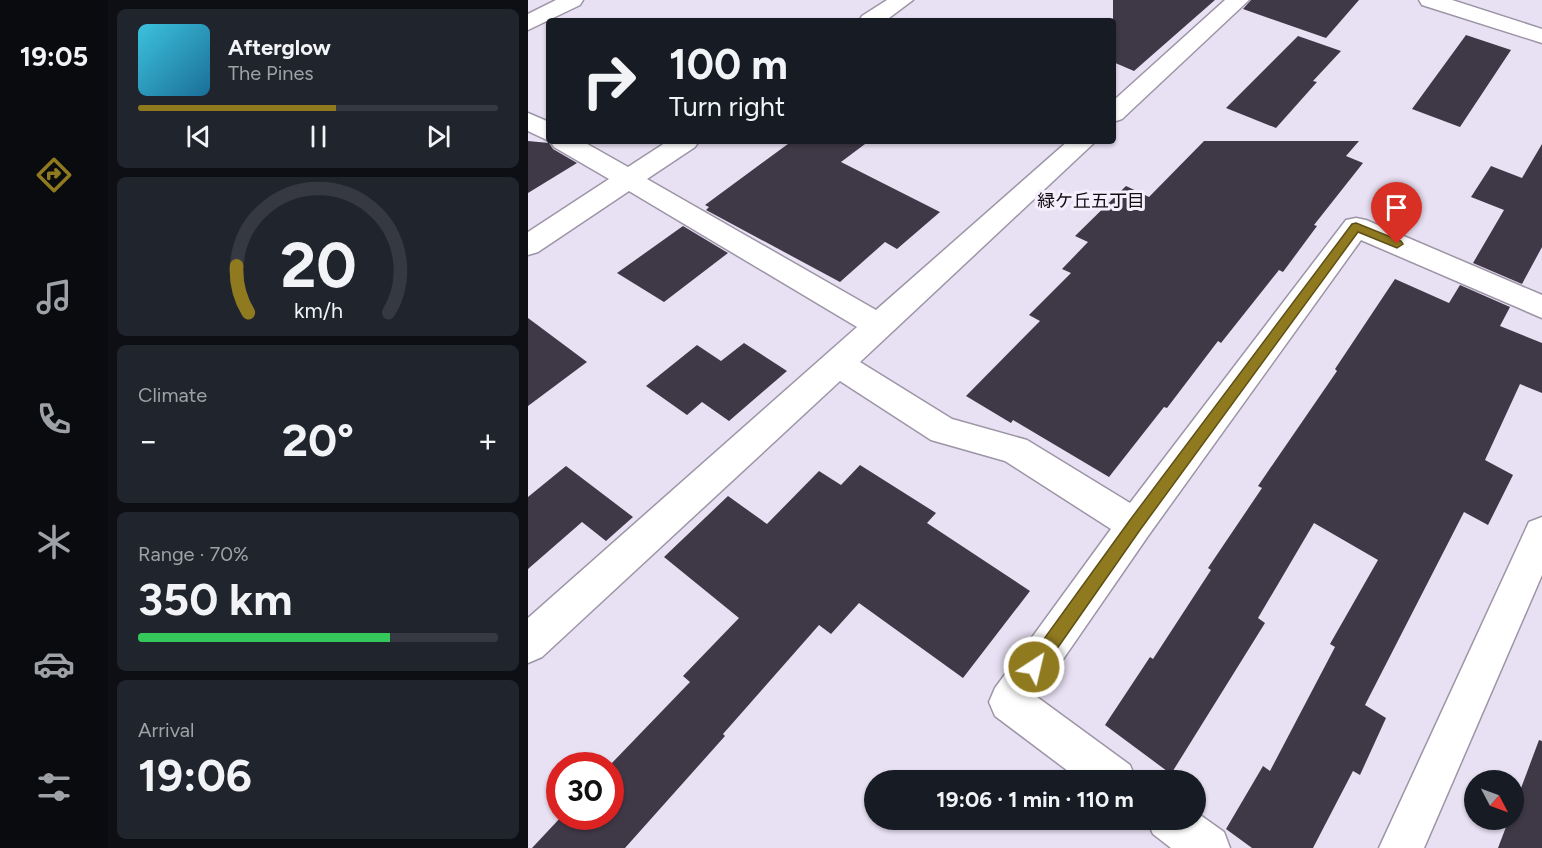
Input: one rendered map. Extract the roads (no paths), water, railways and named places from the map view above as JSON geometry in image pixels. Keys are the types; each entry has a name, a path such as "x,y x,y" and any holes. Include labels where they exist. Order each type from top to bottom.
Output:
{"street":[{"path":"528,23 572,0"},
{"path":"875,18 902,0"},
{"path":"1116,111 1238,0"},
{"path":"1430,0 1542,36"},
{"path":"528,121 546,131"},
{"path":"568,144 879,326"},
{"path":"528,245 682,144"},
{"path":"528,644 1080,144"},
{"path":"1101,770 1009,702 1135,525 1356,226 1542,306"},
{"path":"838,364 943,430 1016,450 1135,525"},
{"path":"1401,848 1542,533"},
{"path":"1183,830 1208,848"}],"district":[{"name":"緑ケ丘五丁目","path":"1091,201"}]}
